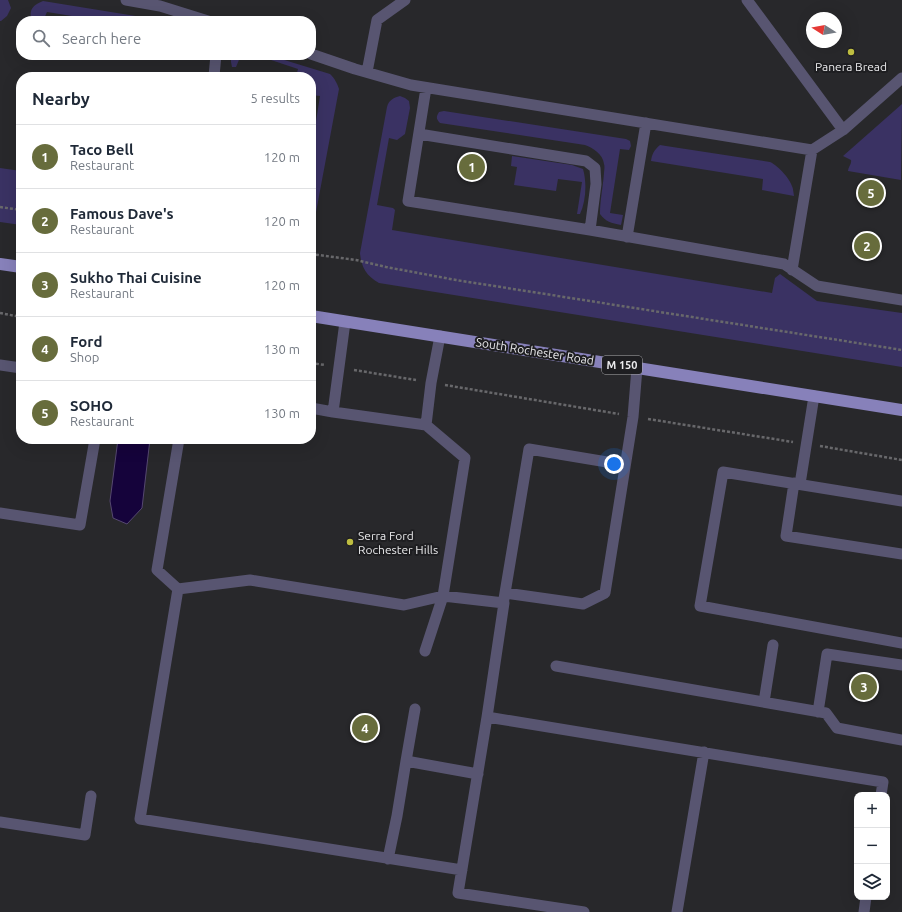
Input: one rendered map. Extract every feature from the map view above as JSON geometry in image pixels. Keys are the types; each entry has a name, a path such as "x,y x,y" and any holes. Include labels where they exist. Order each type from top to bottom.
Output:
{"main road":[{"path":"0,264 16,266"},
{"name":"South Rochester Road","path":"316,317 902,410"}],"lane":[{"path":"126,0 160,6 192,16"},
{"path":"367,72 377,20 405,0"},
{"path":"747,0 843,130"},
{"path":"316,56 411,85 426,88 812,150 843,130 902,78"},
{"path":"214,72 216,60"},
{"path":"426,88 408,202 590,230 784,264 817,286 902,300"},
{"path":"627,237 646,123"},
{"path":"419,134 586,161 595,168 596,184 590,230"},
{"path":"792,270 812,150"},
{"path":"333,412 346,322"},
{"path":"426,425 431,383 440,336"},
{"path":"0,365 16,367"},
{"path":"178,444 157,570 178,589 250,580 404,605 443,596 504,598 584,604 605,593 633,417 637,368"},
{"path":"814,396 806,444 786,536 902,554"},
{"path":"316,409 426,425 465,458 443,596 425,651"},
{"path":"0,513 80,525 94,444"},
{"path":"584,912 458,893 529,449 625,465"},
{"path":"902,501 723,472 700,606 902,643"},
{"path":"178,589 140,819 462,870"},
{"path":"764,702 773,645"},
{"path":"818,712 827,654 902,665"},
{"path":"556,666 826,713 837,728 902,740"},
{"path":"388,859 415,710"},
{"path":"487,717 883,782 881,792"},
{"path":"677,912 704,752"},
{"path":"406,761 478,774"},
{"path":"0,822 85,835 91,796"},
{"path":"864,912 866,900"}],"path":[{"path":"0,207 16,209"},
{"path":"316,255 356,260 456,280 902,350"},
{"path":"0,313 16,316"},
{"path":"316,364 902,460"}],"shaded area":[{"path":"0,0 8,0 11,8 7,16 1,21 0,21"},
{"path":"43,1 136,16 72,16 47,12 45,16 31,16 32,8 36,4"},
{"path":"231,60 239,60 236,67 232,67"},
{"path":"271,60 284,60 330,74 336,81 339,89 316,212 316,121 320,96 316,96 316,72 297,72 298,69"},
{"path":"400,96 409,101 410,108 405,134 397,140 389,138 377,205 393,208 395,210 392,230 772,293 775,278 780,274 817,301 902,313 902,367 379,283 374,280 365,270 360,253 387,107 392,100"},
{"path":"902,104 901,180 848,171 851,160 843,156"},
{"path":"444,111 626,139 630,141 631,146 629,150 620,149 610,213 623,215 621,225 609,222 600,214 604,166 602,157 594,150 585,145 440,123 437,119 437,115 439,112"},
{"path":"660,145 770,162 781,170 792,185 794,196 762,190 763,179 651,161 654,152"},
{"path":"512,156 572,165 583,169 585,192 584,203 580,214 577,214 582,182 558,179 556,191 514,185 517,167 511,166"},
{"path":"0,168 16,170 16,224 0,222"},
{"path":"117,444 149,444 142,508 127,524 113,518 110,501"}],"place":[{"name":"Panera Bread","path":"851,52"},
{"name":"Taco Bell","path":"472,167"},
{"name":"SOHO","path":"871,193"},
{"name":"Famous Dave's","path":"867,246"},
{"name":"Serra Ford Rochester Hills","path":"350,542"},
{"name":"Sukho Thai Cuisine","path":"864,687"},
{"name":"Ford","path":"365,728"}]}
